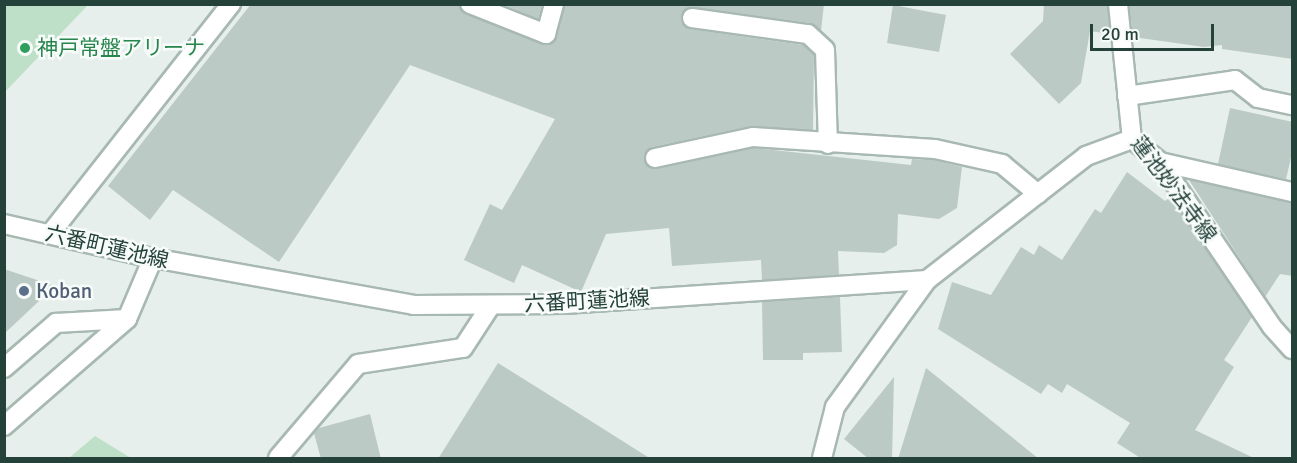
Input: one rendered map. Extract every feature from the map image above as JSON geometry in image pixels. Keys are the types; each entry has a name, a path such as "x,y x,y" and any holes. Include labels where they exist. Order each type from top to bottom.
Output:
{"street":[{"path":"50,234 231,4"},
{"path":"470,4 546,34 554,4"},
{"name":"蓮池妙法寺線","path":"1118,4 1132,140 1160,162 1272,327 1293,349"},
{"path":"692,18 808,34 825,50 828,144"},
{"path":"1127,96 1235,80 1258,98 1293,105"},
{"path":"655,158 753,137 828,144 935,149 1002,164 1038,194"},
{"path":"822,459 835,407 927,280 1086,156 1132,140"},
{"path":"1160,162 1238,182 1293,192"},
{"name":"六番町蓮池線","path":"4,224 153,258 414,305 564,304 927,280"},
{"path":"4,426 127,320 153,258"},
{"path":"278,459 358,364 463,348 491,305"},
{"path":"4,368 56,323 127,320"}],"green space":[{"name":"神戸常盤アリーナ","path":"4,5 88,5 5,92"},
{"path":"95,436 131,458 69,458"}],"building":[{"path":"251,4 459,4 466,14 547,45 557,37 565,4 824,4 821,31 810,23 694,7 684,11 681,22 690,29 803,45 814,55 813,130 751,126 652,147 644,155 646,165 657,169 754,148 911,165 912,159 933,160 962,167 957,208 939,219 898,214 897,245 884,253 838,251 839,275 762,280 761,260 672,266 669,228 606,234 581,292 522,265 514,283 464,260 490,204 502,210 555,119 410,65 279,262 173,190 150,220 108,186"},
{"path":"502,4 542,4 538,19"},
{"path":"1044,4 1107,4 1110,34 1090,31 1081,83 1059,104 1010,54 1043,21"},
{"path":"1129,4 1293,4 1293,59 1222,49 1222,45 1204,47 1133,37"},
{"path":"893,5 946,15 939,52 887,43"},
{"path":"1230,108 1293,122 1293,149 1286,179 1218,164"},
{"path":"1127,172 1165,201 1170,197 1252,317 1224,360 1234,367 1195,430 1256,459 1142,459 1117,443 1130,423 1067,384 1062,393 1048,384 1041,394 938,329 952,282 991,295 1021,247 1034,255 1039,245 1062,260 1095,209 1101,213"},
{"path":"1189,180 1293,203 1293,276 1280,274 1265,297"},
{"name":"Koban","path":"4,269 55,286 4,334"},
{"path":"840,297 842,352 803,353 803,360 763,360 762,302"},
{"path":"498,363 594,423 651,459 438,459"},
{"path":"926,368 1039,459 898,459"},
{"path":"894,377 892,459 869,459 844,439"},
{"path":"370,414 381,459 321,459 314,433 319,428"}],"place":[{"name":"神戸常盤アリーナ","path":"25,48"},
{"name":"Koban","path":"24,291"}]}
